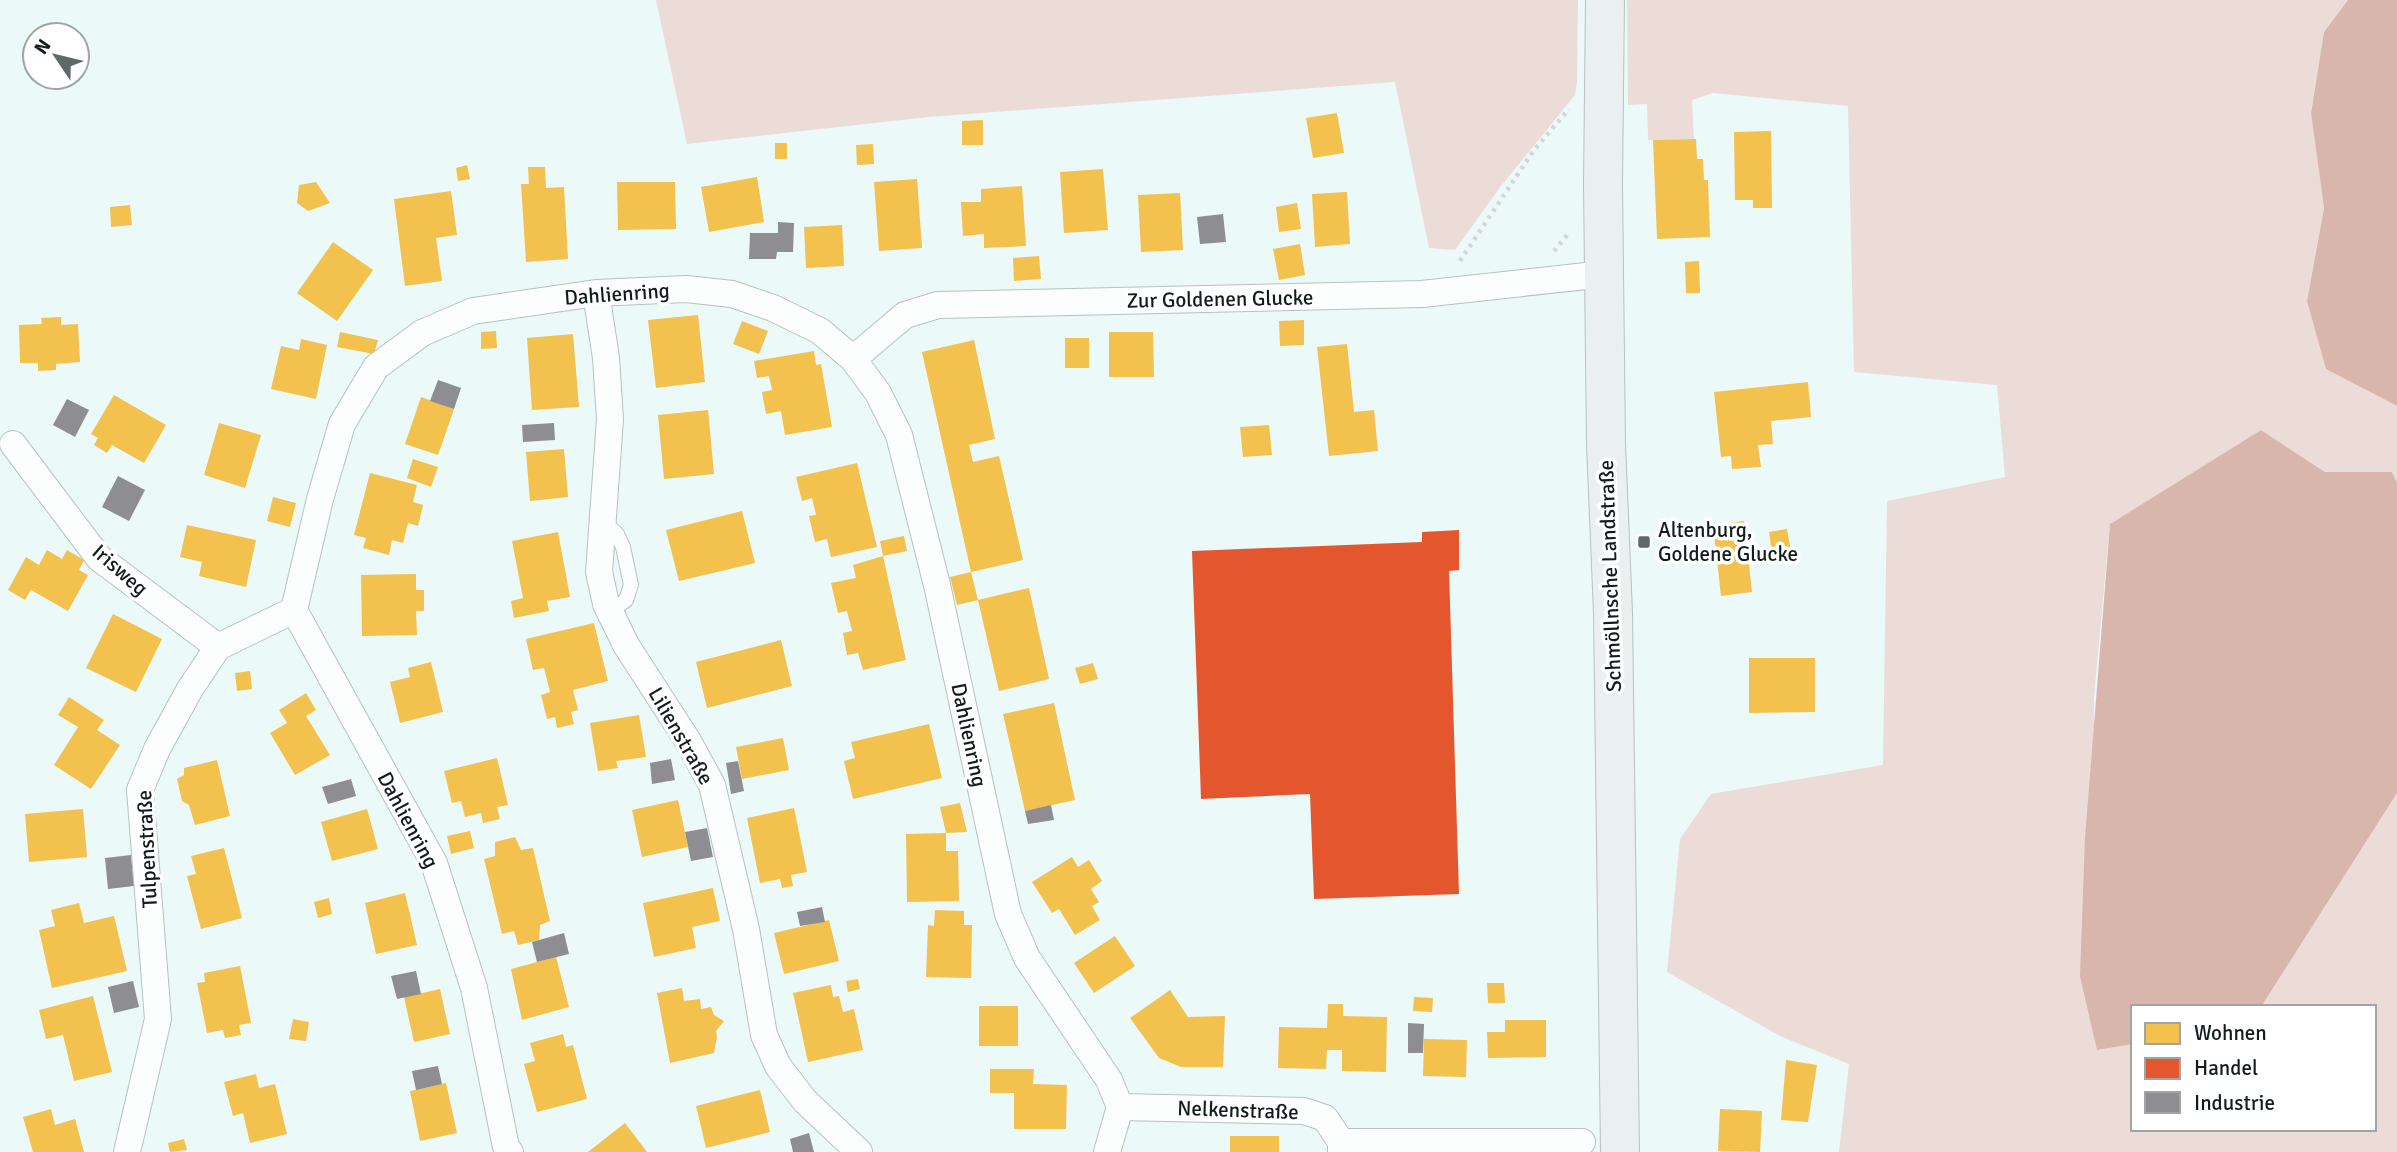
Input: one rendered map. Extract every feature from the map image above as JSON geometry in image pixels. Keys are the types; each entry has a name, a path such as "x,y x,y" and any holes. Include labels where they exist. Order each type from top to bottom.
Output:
{"main road":[{"name":"Schmöllnsche Landstraße","path":"1605,0 1606,444 1613,613 1620,1152"}],"street":[{"name":"Zur Goldenen Glucke","path":"853,359 905,315 938,305 1422,294 1604,274"},
{"name":"Dahlienring","path":"510,1152 506,1147 474,988 434,863 294,610 320,499 342,424 376,367 422,333 473,311 596,293 685,289 732,294 773,308 820,331 853,359 878,393 899,435 937,585 1008,914 1027,958 1109,1080 1120,1107"},
{"name":"Lilienstraße","path":"596,293 606,358 610,419 599,572 606,604 626,645 688,741 712,785 746,929 764,1035 778,1066 805,1101 859,1152"},
{"name":"Irisweg","path":"13,444 99,558 218,648"},
{"name":"Tulpenstraße","path":"127,1152 158,1019 140,790 170,725 218,648 294,610"},
{"name":"Nelkenstraße","path":"1120,1107 1304,1111 1325,1118 1341,1147 1582,1142"},
{"path":"1107,1152 1120,1107"}],"path":[{"path":"1460,261 1534,150 1573,104"},
{"path":"1549,254 1556,250 1570,229"}],"shaded area":[{"path":"656,0 1578,0 1577,82 1575,95 1501,186 1455,250 1429,248 1395,82 928,117 687,144"},
{"path":"1627,0 2348,0 2324,32 2311,112 2324,208 2307,301 2327,369 2397,406 2397,483 2392,472 2325,472 2261,430 2110,524 2094,697 2097,1049 2131,1044 2131,1131 2376,1131 2376,1005 2262,1005 2397,793 2397,1152 1839,1152 1849,1064 1780,1036 1667,972 1680,839 1711,794 1883,765 1887,501 2005,477 1997,385 1854,372 1848,106 1713,93 1692,100 1694,139 1648,140 1647,104 1628,105"},
{"path":"2348,0 2397,0 2397,406 2326,369 2307,301 2324,208 2311,113 2324,32"},
{"path":"2261,430 2325,472 2392,472 2397,483 2397,793 2262,1005 2131,1005 2131,1044 2097,1050 2080,976 2085,838 2110,524"}],"building: Wohnen":[{"path":"1337,113 1344,153 1313,158 1306,118"},
{"path":"983,120 983,145 962,145 962,121"},
{"path":"1771,131 1772,208 1753,208 1753,200 1735,200 1734,132"},
{"path":"1696,139 1697,159 1703,159 1704,180 1708,180 1710,237 1657,239 1653,140"},
{"path":"775,143 787,143 787,159 775,159"},
{"path":"873,144 874,164 857,165 856,145"},
{"path":"467,165 470,179 458,181 456,168"},
{"path":"528,167 545,167 546,188 564,187 568,259 526,262 521,184 529,184"},
{"path":"1103,169 1108,230 1064,233 1060,172"},
{"path":"757,177 764,222 709,232 701,187"},
{"path":"917,179 922,248 879,251 874,182"},
{"path":"316,182 330,203 308,211 297,203 299,185"},
{"path":"617,182 675,182 676,229 618,230"},
{"path":"1022,186 1026,246 984,248 984,234 963,236 961,202 981,202 981,189"},
{"path":"451,191 457,235 436,238 442,281 405,286 394,199"},
{"path":"1347,192 1350,244 1315,247 1312,194"},
{"path":"1180,193 1183,250 1141,252 1138,195"},
{"path":"1297,203 1301,229 1279,232 1276,207"},
{"path":"130,205 132,225 111,227 110,207"},
{"path":"842,225 844,266 806,268 804,227"},
{"path":"333,242 373,270 337,321 297,293"},
{"path":"1300,244 1305,275 1279,280 1273,249"},
{"path":"1039,256 1041,279 1014,281 1013,258"},
{"path":"1699,261 1700,293 1686,293 1685,262"},
{"path":"698,315 705,382 656,388 648,320"},
{"path":"61,317 61,325 78,324 80,362 56,364 56,370 38,371 38,363 20,363 19,325 42,324 41,318"},
{"path":"1304,320 1304,345 1280,346 1279,321"},
{"path":"742,321 768,331 759,354 733,344"},
{"path":"496,331 497,348 481,349 481,332"},
{"path":"340,332 378,340 374,354 337,347"},
{"path":"1109,332 1153,332 1154,377 1109,377"},
{"path":"573,334 579,407 532,410 527,338"},
{"path":"1065,338 1089,338 1089,368 1065,368"},
{"path":"301,339 327,345 316,399 271,389 281,346 299,350"},
{"path":"974,340 995,439 969,445 973,462 999,456 1023,560 971,572 922,352"},
{"path":"1347,344 1354,412 1374,410 1378,451 1329,456 1317,347"},
{"path":"814,351 816,365 821,364 832,427 785,435 781,411 766,414 762,392 772,390 769,376 757,378 754,361"},
{"path":"1808,382 1811,417 1771,421 1773,444 1758,445 1761,467 1732,469 1731,456 1721,457 1714,392"},
{"path":"114,395 166,425 144,463 112,445 107,453 94,445 98,438 91,434"},
{"path":"421,397 454,409 438,455 405,444"},
{"path":"708,410 714,474 664,479 658,415"},
{"path":"219,423 261,435 245,488 204,475"},
{"path":"1269,425 1272,455 1243,457 1240,427"},
{"path":"564,449 568,497 530,501 526,452"},
{"path":"413,459 438,467 431,487 407,478"},
{"path":"857,463 877,547 831,557 827,539 815,542 809,516 816,515 812,498 802,501 796,477"},
{"path":"370,473 417,485 413,502 423,505 418,526 408,523 403,543 392,540 389,555 363,548 366,538 354,535"},
{"path":"273,497 296,503 290,527 267,521"},
{"path":"742,511 755,563 679,581 666,530"},
{"path":"1744,521 1752,592 1721,596 1713,525"},
{"path":"187,525 256,540 246,587 199,576 202,562 180,557"},
{"path":"1787,529 1792,557 1773,560 1769,532"},
{"path":"558,532 570,597 547,601 549,611 514,618 511,601 523,598 512,541"},
{"path":"904,536 907,551 883,556 880,541"},
{"path":"47,550 62,559 67,550 84,560 79,570 88,575 68,611 31,590 25,600 8,590 26,557 39,565"},
{"path":"883,556 906,660 863,670 858,653 847,655 843,633 852,631 847,611 838,613 831,583 856,578 853,565"},
{"path":"971,572 978,600 957,605 950,577"},
{"path":"416,574 416,590 424,590 424,611 416,611 417,635 362,636 361,575"},
{"path":"1029,588 1049,679 999,691 978,600"},
{"path":"113,614 162,639 136,692 86,668"},
{"path":"594,623 608,681 573,690 578,710 571,712 574,724 557,728 555,717 547,719 541,695 550,692 544,668 533,670 526,639"},
{"path":"781,640 792,686 707,708 696,662"},
{"path":"1749,658 1815,658 1815,712 1749,713"},
{"path":"431,662 443,712 400,723 390,682 410,677 408,668"},
{"path":"1093,663 1098,679 1080,684 1075,668"},
{"path":"250,671 252,689 237,691 235,673"},
{"path":"306,693 316,710 306,716 330,755 295,775 270,733 287,723 279,710"},
{"path":"69,697 104,720 97,730 120,745 91,789 54,765 78,727 58,715"},
{"path":"1054,703 1075,800 1025,811 1003,714"},
{"path":"639,715 646,757 616,761 618,768 598,771 590,723"},
{"path":"929,724 942,778 853,799 844,761 855,758 851,742"},
{"path":"783,738 789,770 742,779 736,747"},
{"path":"497,758 508,805 497,807 500,819 483,823 481,813 465,817 461,801 452,803 444,771"},
{"path":"217,760 230,816 195,825 189,805 182,801 177,779 184,775 184,768"},
{"path":"678,800 688,847 642,857 632,810"},
{"path":"960,803 967,832 946,833 940,807"},
{"path":"794,808 807,872 791,875 793,886 782,888 780,879 760,883 747,818"},
{"path":"83,809 87,857 29,862 25,814"},
{"path":"367,809 378,849 332,861 321,822"},
{"path":"470,831 474,848 451,854 447,836"},
{"path":"946,833 946,851 958,851 959,901 907,902 906,834"},
{"path":"515,837 521,850 533,848 550,921 540,925 539,940 518,945 514,931 502,934 484,859 495,856 495,842"},
{"path":"224,848 242,918 201,929 187,876 196,874 191,856"},
{"path":"1072,857 1078,867 1089,860 1102,881 1091,889 1099,902 1092,906 1100,920 1075,935 1059,909 1052,913 1032,882"},
{"path":"713,888 720,921 692,927 696,948 654,957 643,903"},
{"path":"405,893 417,945 376,954 365,903"},
{"path":"329,898 332,914 318,918 314,902"},
{"path":"79,903 84,923 114,916 127,971 52,988 39,930 55,926 51,910"},
{"path":"935,910 964,911 964,925 972,925 971,978 926,977 928,925 934,926"},
{"path":"829,920 839,961 784,974 774,933"},
{"path":"1115,936 1135,966 1094,993 1074,963"},
{"path":"556,957 569,1007 522,1020 511,969"},
{"path":"240,966 251,1023 239,1025 241,1035 225,1038 223,1030 207,1033 197,983 205,982 204,973"},
{"path":"858,979 860,989 848,992 846,981"},
{"path":"1487,983 1504,983 1505,1003 1488,1003"},
{"path":"831,985 833,997 839,996 843,1012 854,1009 863,1050 808,1062 793,993"},
{"path":"682,988 684,1001 700,999 701,1009 711,1007 714,1015 724,1021 716,1031 714,1053 670,1063 657,993"},
{"path":"440,989 450,1034 414,1042 404,997"},
{"path":"1170,990 1188,1017 1225,1016 1223,1067 1181,1067 1159,1058 1130,1018"},
{"path":"93,996 112,1072 74,1081 63,1035 46,1039 39,1010"},
{"path":"1414,997 1433,998 1432,1012 1413,1011"},
{"path":"1328,1004 1343,1004 1343,1016 1387,1017 1386,1072 1342,1071 1342,1050 1327,1050 1326,1069 1278,1068 1279,1027 1327,1028"},
{"path":"979,1006 1018,1006 1018,1046 979,1046"},
{"path":"293,1019 309,1022 306,1041 289,1039"},
{"path":"1505,1020 1546,1020 1546,1057 1488,1058 1487,1032 1505,1032"},
{"path":"563,1034 566,1047 573,1045 587,1099 537,1112 524,1064 535,1061 530,1043"},
{"path":"1424,1039 1467,1040 1466,1077 1423,1076"},
{"path":"1786,1060 1817,1065 1808,1122 1781,1120"},
{"path":"990,1069 1034,1069 1033,1084 1067,1085 1066,1129 1014,1129 1014,1093 990,1093"},
{"path":"256,1074 259,1088 275,1084 287,1134 250,1143 243,1113 233,1116 224,1082"},
{"path":"446,1083 457,1133 420,1141 410,1091"},
{"path":"760,1090 770,1132 706,1148 696,1106"},
{"path":"51,1109 55,1125 75,1119 84,1152 33,1152 23,1117"},
{"path":"1720,1109 1762,1111 1760,1152 1718,1151"},
{"path":"625,1123 647,1152 588,1152"},
{"path":"1230,1136 1279,1136 1279,1152 1230,1152"},
{"path":"184,1139 187,1150 170,1152 168,1143"}],"building: Handel":[{"path":"1459,530 1459,570 1449,571 1459,894 1314,899 1310,794 1201,799 1192,551 1422,542 1422,532"}],"building: Industrie":[{"path":"1223,214 1226,242 1200,244 1197,217"},
{"path":"778,222 794,223 793,252 777,252 776,259 749,259 750,233 778,233"},
{"path":"438,380 461,388 454,409 430,401"},
{"path":"67,399 89,410 75,437 53,425"},
{"path":"554,423 555,440 523,442 522,425"},
{"path":"118,476 145,490 129,521 102,507"},
{"path":"671,759 675,780 652,784 650,763"},
{"path":"738,761 744,791 731,794 726,763"},
{"path":"351,779 356,796 328,804 322,787"},
{"path":"1051,805 1054,820 1028,824 1025,811"},
{"path":"707,828 713,857 691,861 685,832"},
{"path":"131,855 134,886 108,889 105,858"},
{"path":"822,907 825,922 800,926 797,912"},
{"path":"564,933 569,954 537,962 532,942"},
{"path":"416,971 421,994 397,999 391,976"},
{"path":"133,981 139,1007 114,1013 108,987"},
{"path":"1408,1023 1424,1024 1423,1053 1408,1053"},
{"path":"438,1066 442,1084 416,1090 412,1071"},
{"path":"809,1133 814,1152 793,1152 790,1139"}],"place":[{"name":"Altenburg, Goldene Glucke","path":"1644,542"}]}
